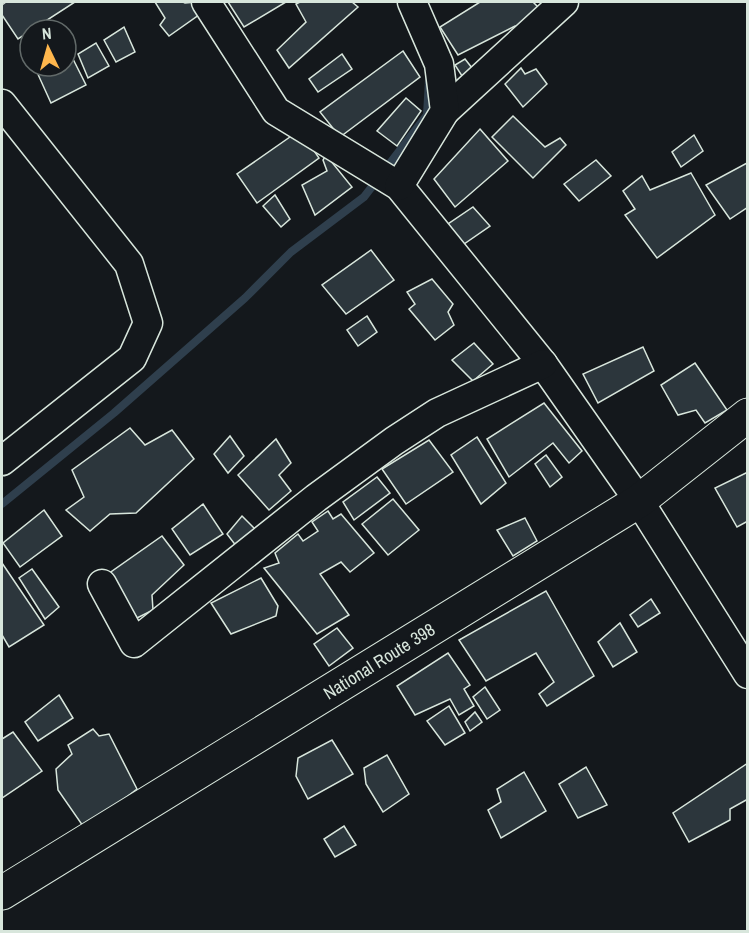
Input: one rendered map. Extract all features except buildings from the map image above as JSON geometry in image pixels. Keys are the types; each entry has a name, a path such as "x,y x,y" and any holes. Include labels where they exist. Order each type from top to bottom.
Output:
{"highway":[{"name":"National Route 398","path":"2,893 639,501 747,415"}],"street":[{"path":"206,2 276,111 397,185 543,364 639,501 747,674"},
{"path":"412,2 439,64 445,111"},
{"path":"397,185 445,111 564,2"},
{"path":"2,104 129,264 148,323 132,358 2,461"},
{"path":"102,584 134,643 316,498 394,441 438,413 543,364"}],"waterway":[{"path":"2,504 114,413 245,298 291,252 364,197 427,115 429,80"}]}
